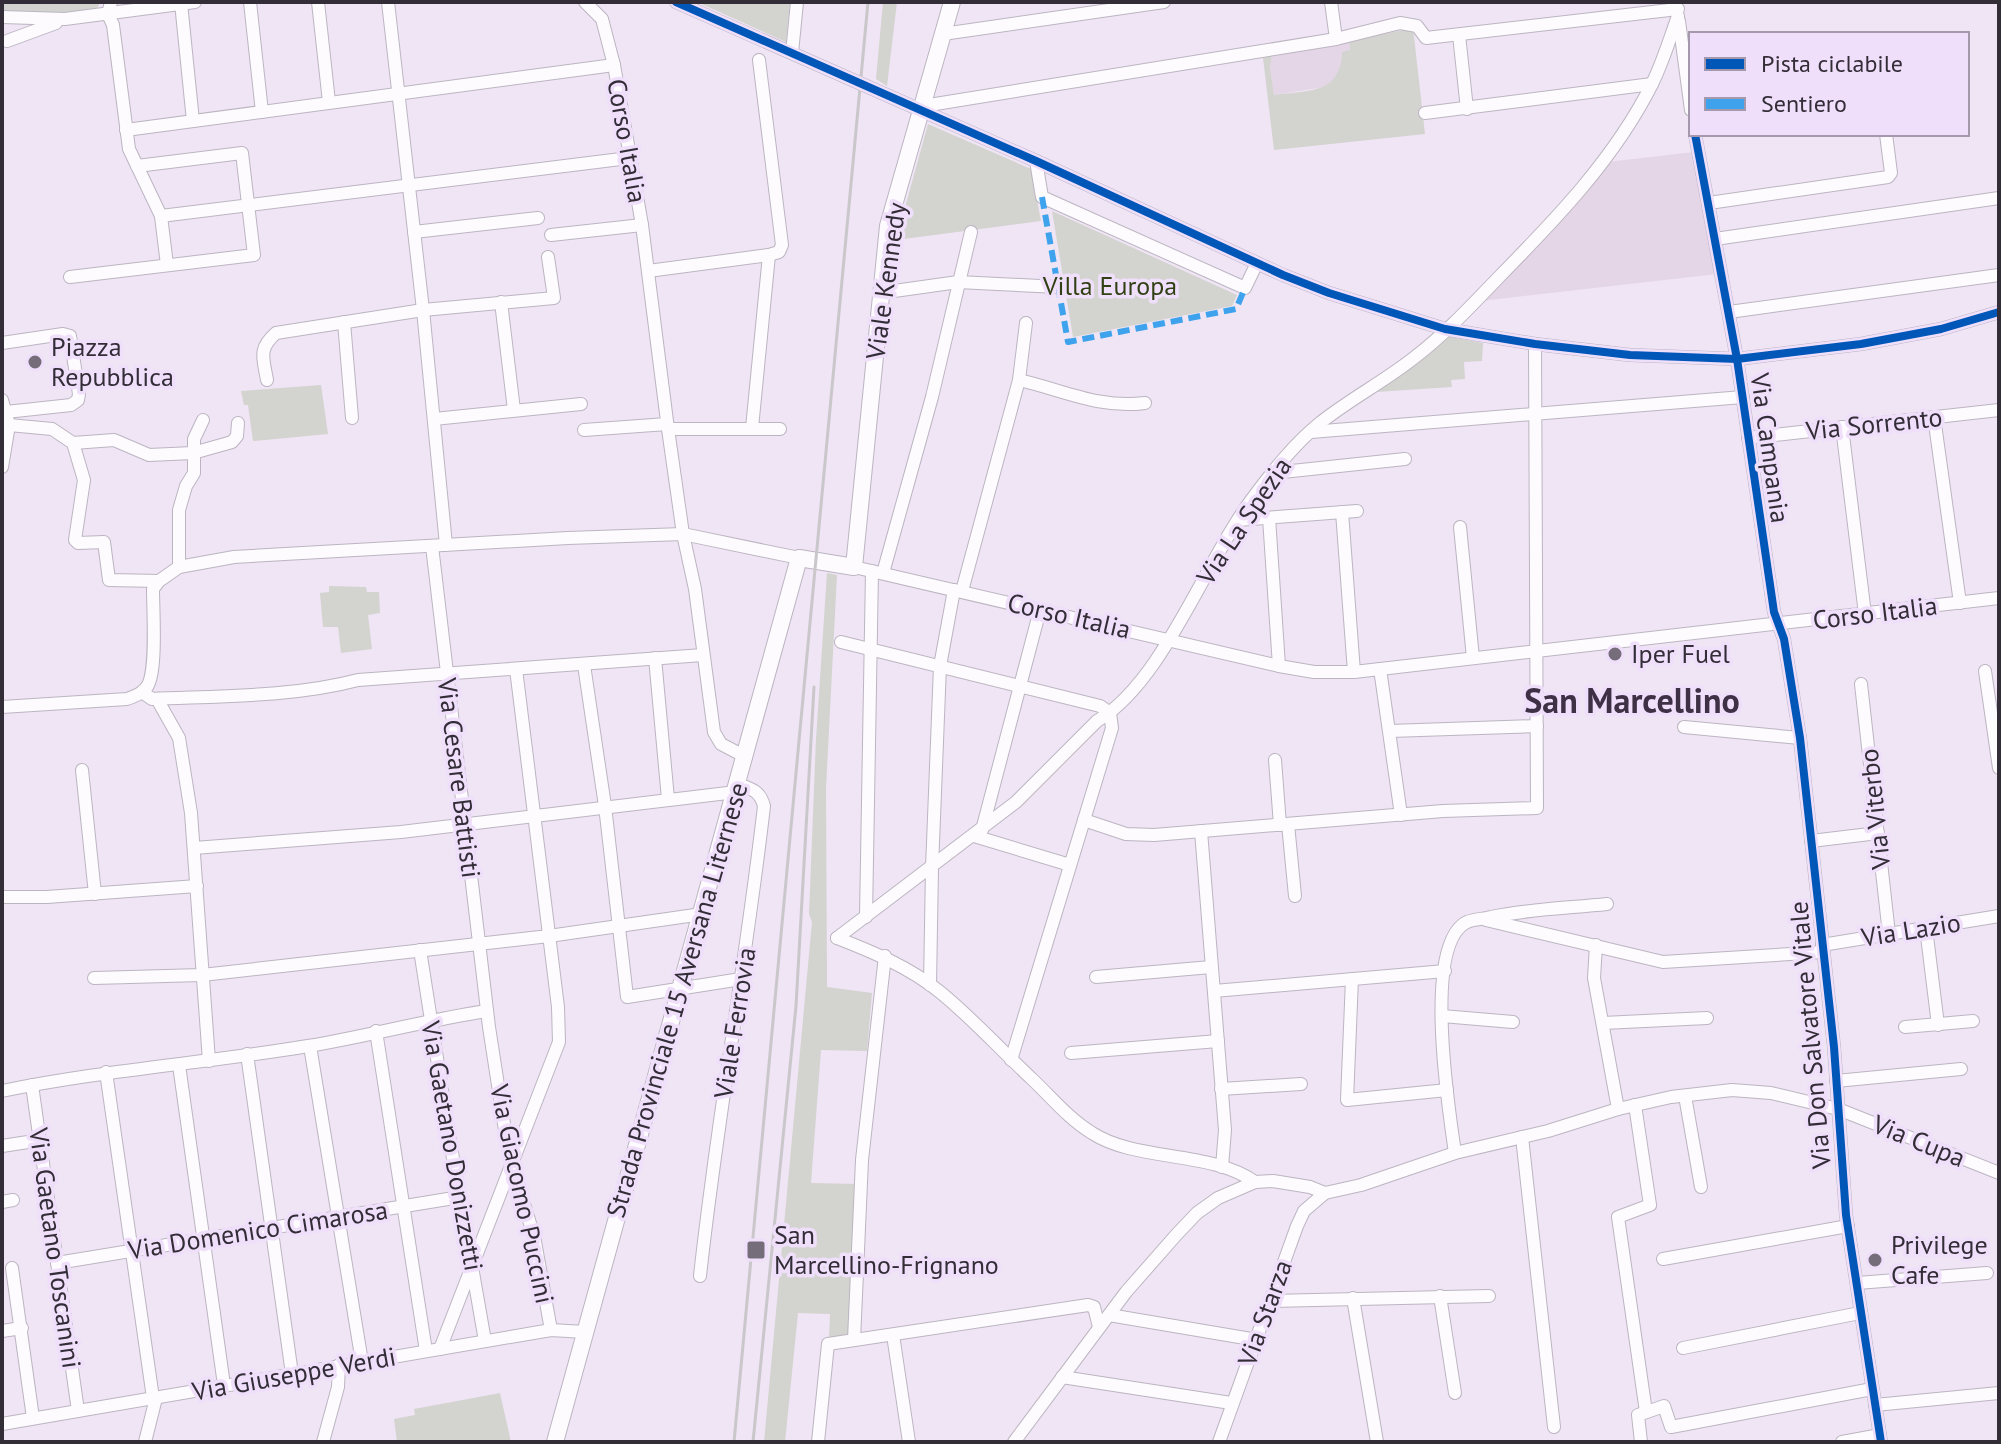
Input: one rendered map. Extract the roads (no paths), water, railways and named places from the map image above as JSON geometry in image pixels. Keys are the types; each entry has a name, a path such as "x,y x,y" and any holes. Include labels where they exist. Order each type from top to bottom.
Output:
{"main road":[{"name":"Viale Kennedy","path":"854,567 888,226 952,2"},
{"name":"Corso Italia","path":"799,558 854,567"},
{"name":"Strada Provinciale 15 Aversana Liternese","path":"555,1442 799,558"}],"street":[{"path":"4,43 65,19 109,8 195,2"},
{"path":"250,2 262,112"},
{"path":"318,2 329,102"},
{"name":"Via Cesare Battisti","path":"388,2 434,419 445,674 487,1011"},
{"name":"Corso Italia","path":"585,2 602,19 614,65 642,225 683,534 799,558"},
{"path":"676,2 922,109 1257,263 1329,293 1445,329 1630,355 1737,359 1861,344 1941,329 1999,312"},
{"path":"792,53 797,2"},
{"path":"943,34 1164,2"},
{"path":"1331,2 1336,39"},
{"path":"181,3 193,121"},
{"path":"109,8 129,149 161,216 167,265"},
{"path":"922,109 1336,39 1400,23 1417,26 1426,38 1678,9 1689,96"},
{"name":"Via La Spezia","path":"885,956 837,938 1016,802 1097,721 1129,694 1169,640 1238,520 1293,447 1418,355 1518,257 1588,181 1617,142 1652,84 1678,9"},
{"path":"5,20 65,19"},
{"path":"4,43 13,30 5,20"},
{"path":"1459,35 1467,109"},
{"path":"1664,52 1682,47"},
{"path":"648,271 779,252 782,245 759,60"},
{"path":"126,130 614,65"},
{"path":"1425,113 1652,84"},
{"name":"Via Campania","path":"1695,136 1737,359 1778,625"},
{"path":"1709,203 1888,177 1891,173 1886,136"},
{"path":"70,277 254,255 242,153 137,166"},
{"path":"161,216 629,158"},
{"path":"1036,161 1042,197 1245,288 1257,263"},
{"path":"1715,239 1999,198"},
{"path":"414,232 538,218"},
{"path":"551,235 642,225"},
{"path":"866,917 870,649 878,572 932,397 971,232"},
{"path":"752,428 769,255"},
{"path":"267,380 262,351 265,342 276,333 423,310 554,298 548,257"},
{"path":"1729,312 1999,275"},
{"path":"880,293 958,282 1059,287"},
{"path":"501,302 514,410"},
{"path":"344,322 352,418"},
{"path":"930,985 940,666 958,590 1019,380 1026,323"},
{"path":"2,343 68,334 72,340 79,394 71,405 6,412"},
{"path":"1084,820 1126,834 1154,835 1401,815 1537,808 1535,344"},
{"path":"1019,380 1097,403 1121,406 1145,403"},
{"path":"1311,432 1743,397"},
{"path":"434,419 581,404"},
{"name":"Via Sorrento","path":"1748,438 1999,410"},
{"path":"6,412 52,429 73,443 114,440 149,455 193,453 232,442 237,436 238,423"},
{"path":"2,467 6,412"},
{"path":"1934,417 1960,603"},
{"path":"179,567 179,510 186,486 194,473 194,439 203,420"},
{"path":"584,430 667,426 780,429"},
{"path":"1842,427 1865,614"},
{"path":"73,443 84,480 75,540 78,543 104,542 109,580 159,581"},
{"path":"1273,473 1405,459"},
{"path":"1238,520 1357,511"},
{"path":"1342,512 1354,672"},
{"path":"1269,518 1279,666"},
{"path":"1460,527 1473,658"},
{"path":"2,707 127,699 142,692 149,684 152,657 153,589 179,567 234,557 683,534 695,589 717,739 746,757"},
{"name":"Corso Italia","path":"854,567 1314,672 1354,672 1999,598"},
{"path":"1040,610 978,833 1070,865"},
{"name":"Via Don Salvatore Vitale","path":"1778,625 1784,639 1800,738 1848,1226 1880,1438"},
{"path":"841,642 1100,706 1110,713 1112,728 1011,1060"},
{"path":"142,692 152,699 231,696 336,686 358,680 703,655"},
{"path":"655,658 668,799"},
{"path":"584,665 605,806 627,997 741,979"},
{"path":"440,1349 559,1042 559,1018 516,669"},
{"path":"1380,669 1401,815"},
{"path":"1985,671 1999,768"},
{"name":"Via Viterbo","path":"1861,684 1889,934"},
{"path":"157,699 179,738 194,848 209,1061"},
{"path":"1390,731 1537,726"},
{"path":"1684,727 1800,738"},
{"path":"1275,760 1295,896"},
{"path":"82,770 95,894"},
{"path":"194,848 385,834 737,788"},
{"name":"Viale Ferrovia","path":"700,1276 712,1164 764,806 762,797 754,789 737,788"},
{"path":"1201,831 1225,1130 1222,1167"},
{"path":"1811,841 1878,833"},
{"path":"2,897 197,886"},
{"path":"1455,1153 1441,1052 1447,951 1456,932 1466,922 1538,908 1607,904"},
{"path":"94,978 202,975 549,936 702,914"},
{"name":"Via Lazio","path":"1482,919 1663,962 1823,948 1999,916"},
{"path":"1926,928 1938,1025"},
{"path":"1596,945 1594,978 1618,1109"},
{"name":"Via Gaetano Donizzetti","path":"420,950 485,1341"},
{"path":"854,1340 862,1160 885,956 930,985 1068,1115 1094,1135 1117,1144 1222,1167 1255,1182"},
{"path":"1096,977 1211,967"},
{"path":"1214,991 1445,971"},
{"path":"1352,979 1347,1100 1447,1090"},
{"path":"2,1091 106,1072 310,1046 487,1011"},
{"name":"Via Giacomo Puccini","path":"487,1011 512,1167 534,1236 551,1330"},
{"path":"1442,1016 1513,1022"},
{"path":"1603,1023 1707,1018"},
{"path":"1905,1027 1973,1021"},
{"path":"376,1031 426,1351"},
{"path":"1071,1053 1218,1041"},
{"path":"310,1046 362,1362"},
{"path":"247,1054 292,1374"},
{"path":"179,1065 224,1385"},
{"path":"1836,1081 1961,1069"},
{"path":"106,1072 154,1398 145,1442"},
{"path":"1221,1089 1301,1084"},
{"name":"Via Gaetano Toscanini","path":"32,1085 78,1411"},
{"name":"Via Cupa","path":"1325,1193 1361,1185 1455,1153 1618,1109 1732,1090 1771,1093 1838,1109 1999,1173"},
{"path":"1685,1096 1701,1187"},
{"path":"1635,1105 1650,1205 1618,1217 1646,1412"},
{"path":"1522,1137 1554,1427"},
{"path":"2,1146 41,1140"},
{"path":"1014,1442 1126,1292 1197,1213 1218,1198 1255,1182 1273,1181 1325,1193"},
{"name":"Via Starza","path":"1219,1442 1300,1219 1304,1211 1325,1193"},
{"name":"Via Domenico Cimarosa","path":"57,1263 460,1197"},
{"path":"1663,1259 1848,1226"},
{"path":"12,1268 33,1418"},
{"path":"1857,1283 1987,1273"},
{"path":"1440,1296 1455,1393"},
{"path":"1271,1301 1489,1296"},
{"path":"1353,1298 1377,1442"},
{"path":"818,1442 828,1344 1088,1305 1094,1307 1099,1327"},
{"path":"1683,1348 1860,1313"},
{"path":"1109,1315 1257,1340"},
{"path":"2,1331 22,1328"},
{"name":"Via Giuseppe Verdi","path":"2,1424 551,1330 585,1332"},
{"path":"893,1335 909,1442"},
{"path":"323,1442 338,1387 339,1365"},
{"path":"1062,1377 1231,1403"},
{"path":"1641,1442 1638,1415 1664,1406 1671,1427 1872,1389"},
{"path":"1875,1405 1999,1393"},
{"path":"1842,1442 1880,1438"}],"railway":[{"path":"734,1442 868,2"},
{"path":"753,1442 796,1006 814,687"}],"place":[{"name":"Piazza Repubblica","path":"35,362"},
{"name":"Iper Fuel","path":"1615,654"},
{"name":"San Marcellino-Frignano","path":"756,1250"},
{"name":"Privilege Cafe","path":"1875,1260"}],"district":[{"name":"San Marcellino","path":"1632,701"}],"park label":[{"name":"Villa Europa","path":"1110,286"}]}
